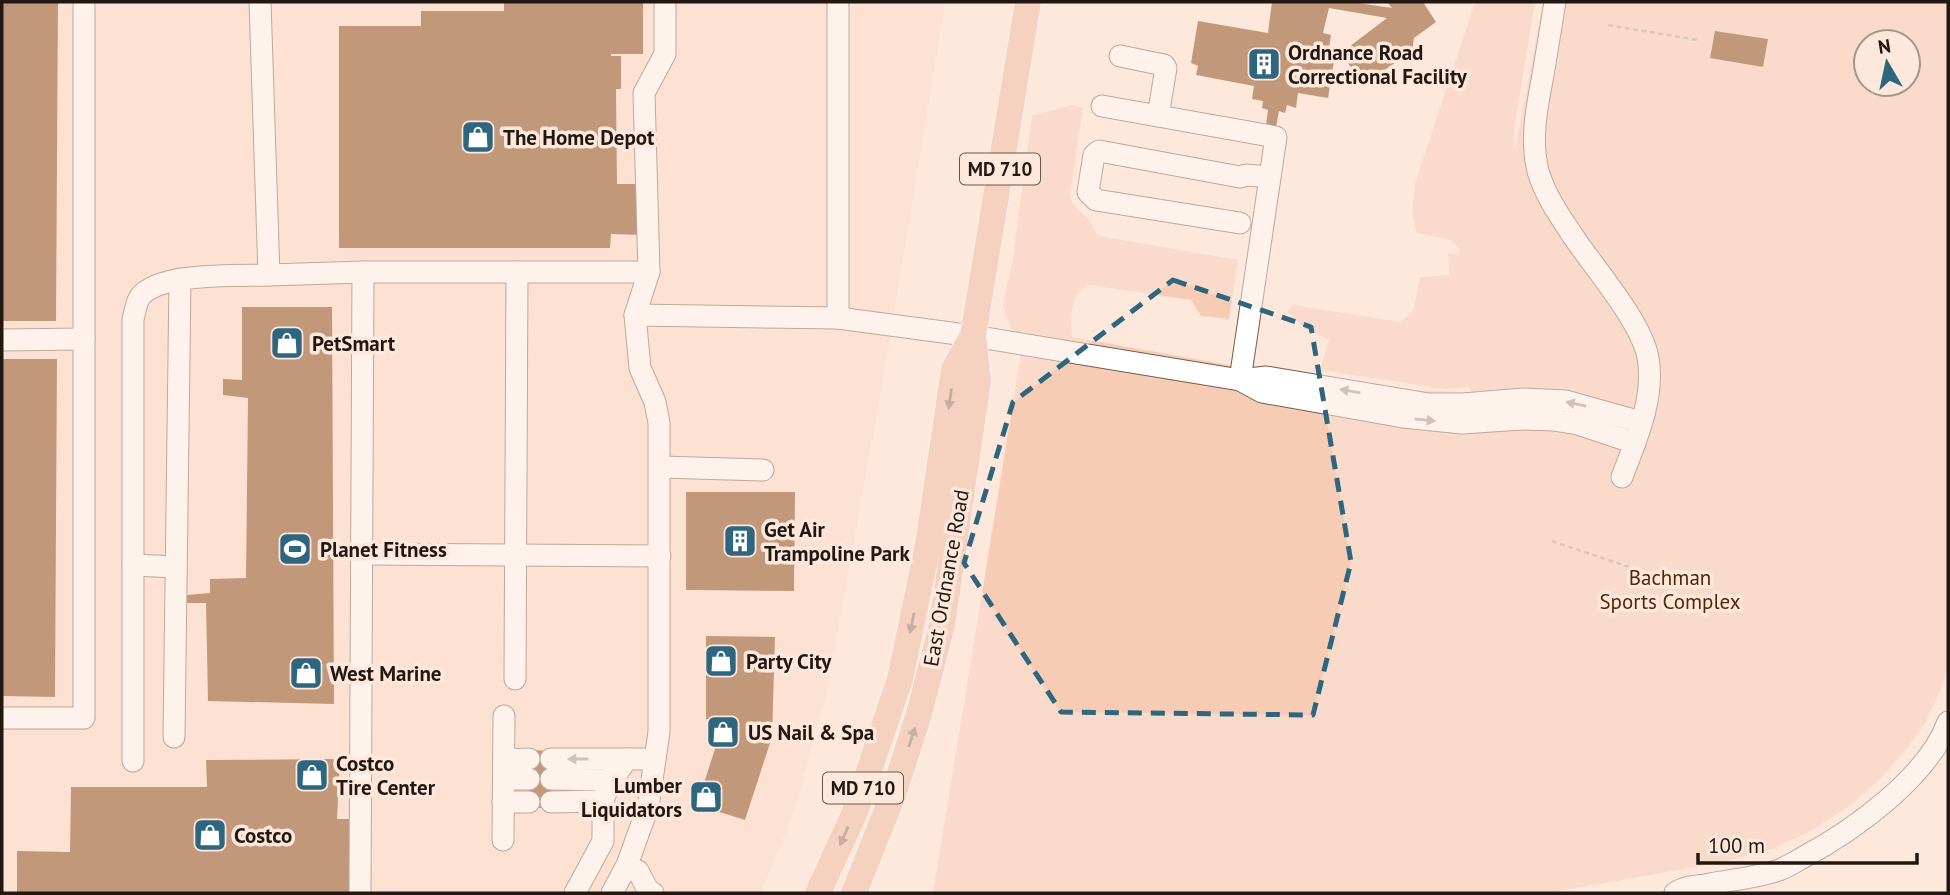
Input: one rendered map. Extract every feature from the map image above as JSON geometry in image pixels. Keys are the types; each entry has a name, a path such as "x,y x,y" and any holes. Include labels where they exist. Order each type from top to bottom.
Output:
{"main road":[{"name":"East Ordnance Road","path":"854,893 897,783 919,714 942,625 978,381 973,336 1028,2"},
{"name":"East Ordnance Road","path":"818,893 855,812 900,679 928,545 954,369 973,336"}],"lane":[{"path":"2,718 85,718 84,2"},
{"path":"260,2 269,275"},
{"path":"612,893 627,865 648,807 659,732 659,423 655,402 640,368 635,315 649,271 644,93 665,54 665,2"},
{"path":"838,2 838,318"},
{"path":"1555,2 1536,114 1534,135 1538,169 1555,210 1620,303 1641,337 1648,359 1649,372 1642,422 1622,477"},
{"path":"1120,56 1164,65 1166,68 1158,116"},
{"path":"1102,106 1276,137 1240,380"},
{"path":"1262,228 1241,229 1240,223 1096,200 1088,192 1094,155 1099,151 1240,177 1247,183 1269,182"},
{"path":"133,761 133,318 140,297 157,285 180,279 363,272 649,271"},
{"path":"360,893 363,272"},
{"path":"515,679 517,272"},
{"path":"174,737 180,279"},
{"path":"635,315 838,318 973,336 1240,380 1266,377 1429,404 1552,400 1579,404 1642,422"},
{"path":"2,340 84,339"},
{"path":"1240,380 1262,392 1403,417 1462,423 1553,420 1578,424 1635,443"},
{"path":"660,467 763,470"},
{"path":"362,554 660,556"},
{"path":"133,565 176,567"},
{"path":"503,840 504,716"},
{"path":"1675,893 1678,890 1779,870 1822,848 1862,821 1894,794 1921,766 1944,733 1948,722"},
{"path":"614,777 605,780 551,769 627,759 655,759"},
{"path":"575,893 603,841 603,801 609,784 627,759"},
{"path":"504,769 529,769"},
{"path":"551,802 603,801"},
{"path":"503,802 529,802"},
{"path":"638,871 648,890 653,893"}],"path":[{"path":"1608,25 1698,40"},
{"path":"1552,541 1635,569"}],"highlighted area":[{"path":"1173,280 1311,327 1351,562 1313,715 1061,712 964,563 1013,402"}],"shaded area":[{"path":"2,2 945,2 890,339 827,691 794,811 761,893 2,893"}],"green space":[{"name":"Bachman Sports Complex","path":"1475,2 1535,2 1514,130 1515,151 1543,2 1948,2 1948,667 1926,722 1907,749 1885,774 1851,805 1811,831 1772,849 1724,862 1548,893 933,893 1024,336 1011,329 1003,306 1012,264 1032,116 1072,105 1083,108 1070,194 1073,203 1087,217 1099,236 1238,260 1229,319 1201,316 1191,300 1088,285 1074,301 1072,337 1229,365 1292,371 1404,390 1471,392 1470,387 1445,389 1320,370 1329,340 1306,329 1287,312 1292,305 1401,322 1413,311 1420,277 1449,275 1448,253 1459,255 1459,249 1451,240 1417,233 1412,214 1415,184"}],"building":[{"path":"2,2 58,2 56,321 2,321"},
{"name":"The Home Depot","path":"504,2 643,2 643,54 611,56 621,56 621,89 616,89 617,184 643,184 643,235 611,234 610,248 339,248 339,26 421,26 421,11 504,11"},
{"name":"Ordnance Road Correctional Facility","path":"1272,2 1351,2 1392,8 1387,2 1423,2 1436,22 1414,38 1412,51 1363,85 1341,53 1387,18 1329,8 1323,33 1331,35 1328,54 1335,55 1328,98 1298,93 1296,108 1287,105 1285,113 1279,111 1276,127 1266,125 1268,110 1262,108 1263,101 1252,99 1254,86 1196,75 1198,66 1191,63 1198,21 1268,33"},
{"path":"1715,31 1768,39 1763,67 1710,58"},
{"path":"242,307 332,307 334,704 208,701 206,603 186,603 187,595 210,593 210,579 246,578 248,398 223,395 223,379 242,380"},
{"path":"2,359 57,359 55,697 2,696"},
{"name":"Get Air Trampoline Park","path":"686,492 795,492 794,591 686,590"},
{"path":"706,636 775,637 772,737 745,820 697,805 723,724 706,719"},
{"path":"529,750 551,751 551,808 529,808"},
{"name":"Costco","path":"340,759 337,819 350,819 349,893 17,893 17,851 70,852 71,787 207,787 206,760"}],"place":[{"name":"Ordnance Road Correctional Facility","path":"1264,64"},
{"name":"The Home Depot","path":"478,137"},
{"name":"PetSmart","path":"287,343"},
{"name":"Get Air Trampoline Park","path":"740,541"},
{"name":"Planet Fitness","path":"295,549"},
{"name":"Party City","path":"721,661"},
{"name":"West Marine","path":"306,673"},
{"name":"US Nail & Spa","path":"723,732"},
{"name":"Costco Tire Center","path":"312,775"},
{"name":"Lumber Liquidators","path":"706,797"},
{"name":"Costco","path":"210,835"}]}
